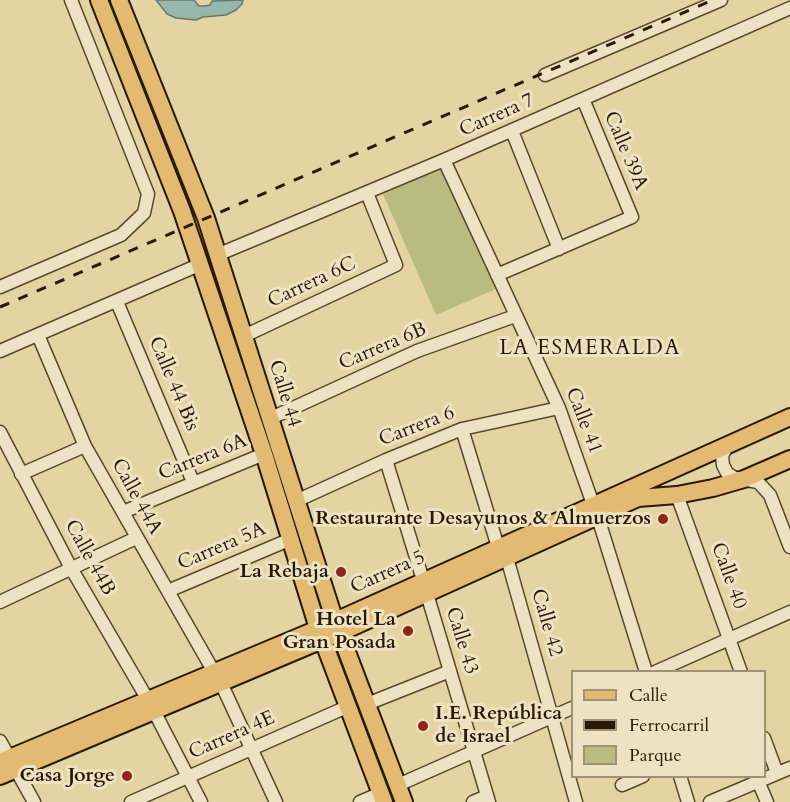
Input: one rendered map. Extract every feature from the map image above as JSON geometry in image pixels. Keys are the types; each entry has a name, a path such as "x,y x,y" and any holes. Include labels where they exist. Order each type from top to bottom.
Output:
{"main road":[{"name":"Calle 44","path":"99,0 201,264 322,634 383,797"},
{"name":"Calle 44","path":"118,0 206,218 337,626 404,802"},
{"name":"Carrera 5","path":"6,766 322,634 595,511 734,442 788,419"},
{"name":"Carrera 5","path":"595,511 638,498 677,495 713,488 744,479 790,459"}],"street":[{"path":"0,287 121,235 144,213 148,194 71,0"},
{"path":"544,75 721,0"},
{"name":"Carrera 7","path":"217,255 512,131 790,8"},
{"name":"Calle 39A","path":"559,249 632,217 583,99"},
{"path":"497,275 559,249 512,131"},
{"name":"Calle 41","path":"444,160 559,408 595,511 645,670"},
{"name":"Carrera 6C","path":"244,336 396,265 367,193"},
{"path":"0,351 201,264"},
{"name":"Calle 44 Bis","path":"117,302 193,482"},
{"name":"Carrera 6B","path":"269,419 417,351 515,316"},
{"name":"Calle 44A","path":"38,335 85,446 217,678 276,802"},
{"name":"Carrera 6","path":"296,501 386,460 462,429 559,408"},
{"name":"Calle 42","path":"462,429 502,553 576,802"},
{"name":"Calle 44B","path":"0,432 71,568 151,706 201,802"},
{"path":"734,442 726,448 722,456 723,465 735,478 758,482 770,495 790,547"},
{"path":"21,474 85,446"},
{"name":"Carrera 6A","path":"123,512 264,454"},
{"name":"Calle 43","path":"386,460 488,799"},
{"name":"Calle 40","path":"677,495 740,670"},
{"path":"0,602 136,538"},
{"name":"Carrera 5A","path":"168,591 291,539"},
{"path":"659,670 790,612"},
{"path":"367,704 450,671"},
{"name":"Carrera 4E","path":"131,802 349,706"},
{"path":"398,785 571,709"},
{"path":"0,741 6,766 34,802"},
{"path":"766,741 777,773"},
{"path":"766,778 790,768"},
{"path":"622,785 640,778"},
{"path":"680,778 688,802"},
{"path":"710,802 765,778"},
{"path":"758,781 767,802"},
{"path":"360,802 383,797"},
{"path":"473,802 488,799"}],"green space":[{"path":"444,167 498,288 436,315 383,194"}],"water":[{"path":"156,0 194,0 199,6 205,6 210,5 212,1 243,0 236,10 226,15 203,17 196,20 176,18 167,14"}],"railway":[{"path":"0,307 713,0"}],"place":[{"name":"Restaurante Desayunos & Almuerzos","path":"663,519"},
{"name":"La Rebaja","path":"341,572"},
{"name":"Hotel La Gran Posada","path":"408,631"},
{"name":"I.E. República de Israel","path":"423,726"},
{"name":"Casa Jorge","path":"127,776"}],"district":[{"name":"LA ESMERALDA","path":"590,349"}]}
